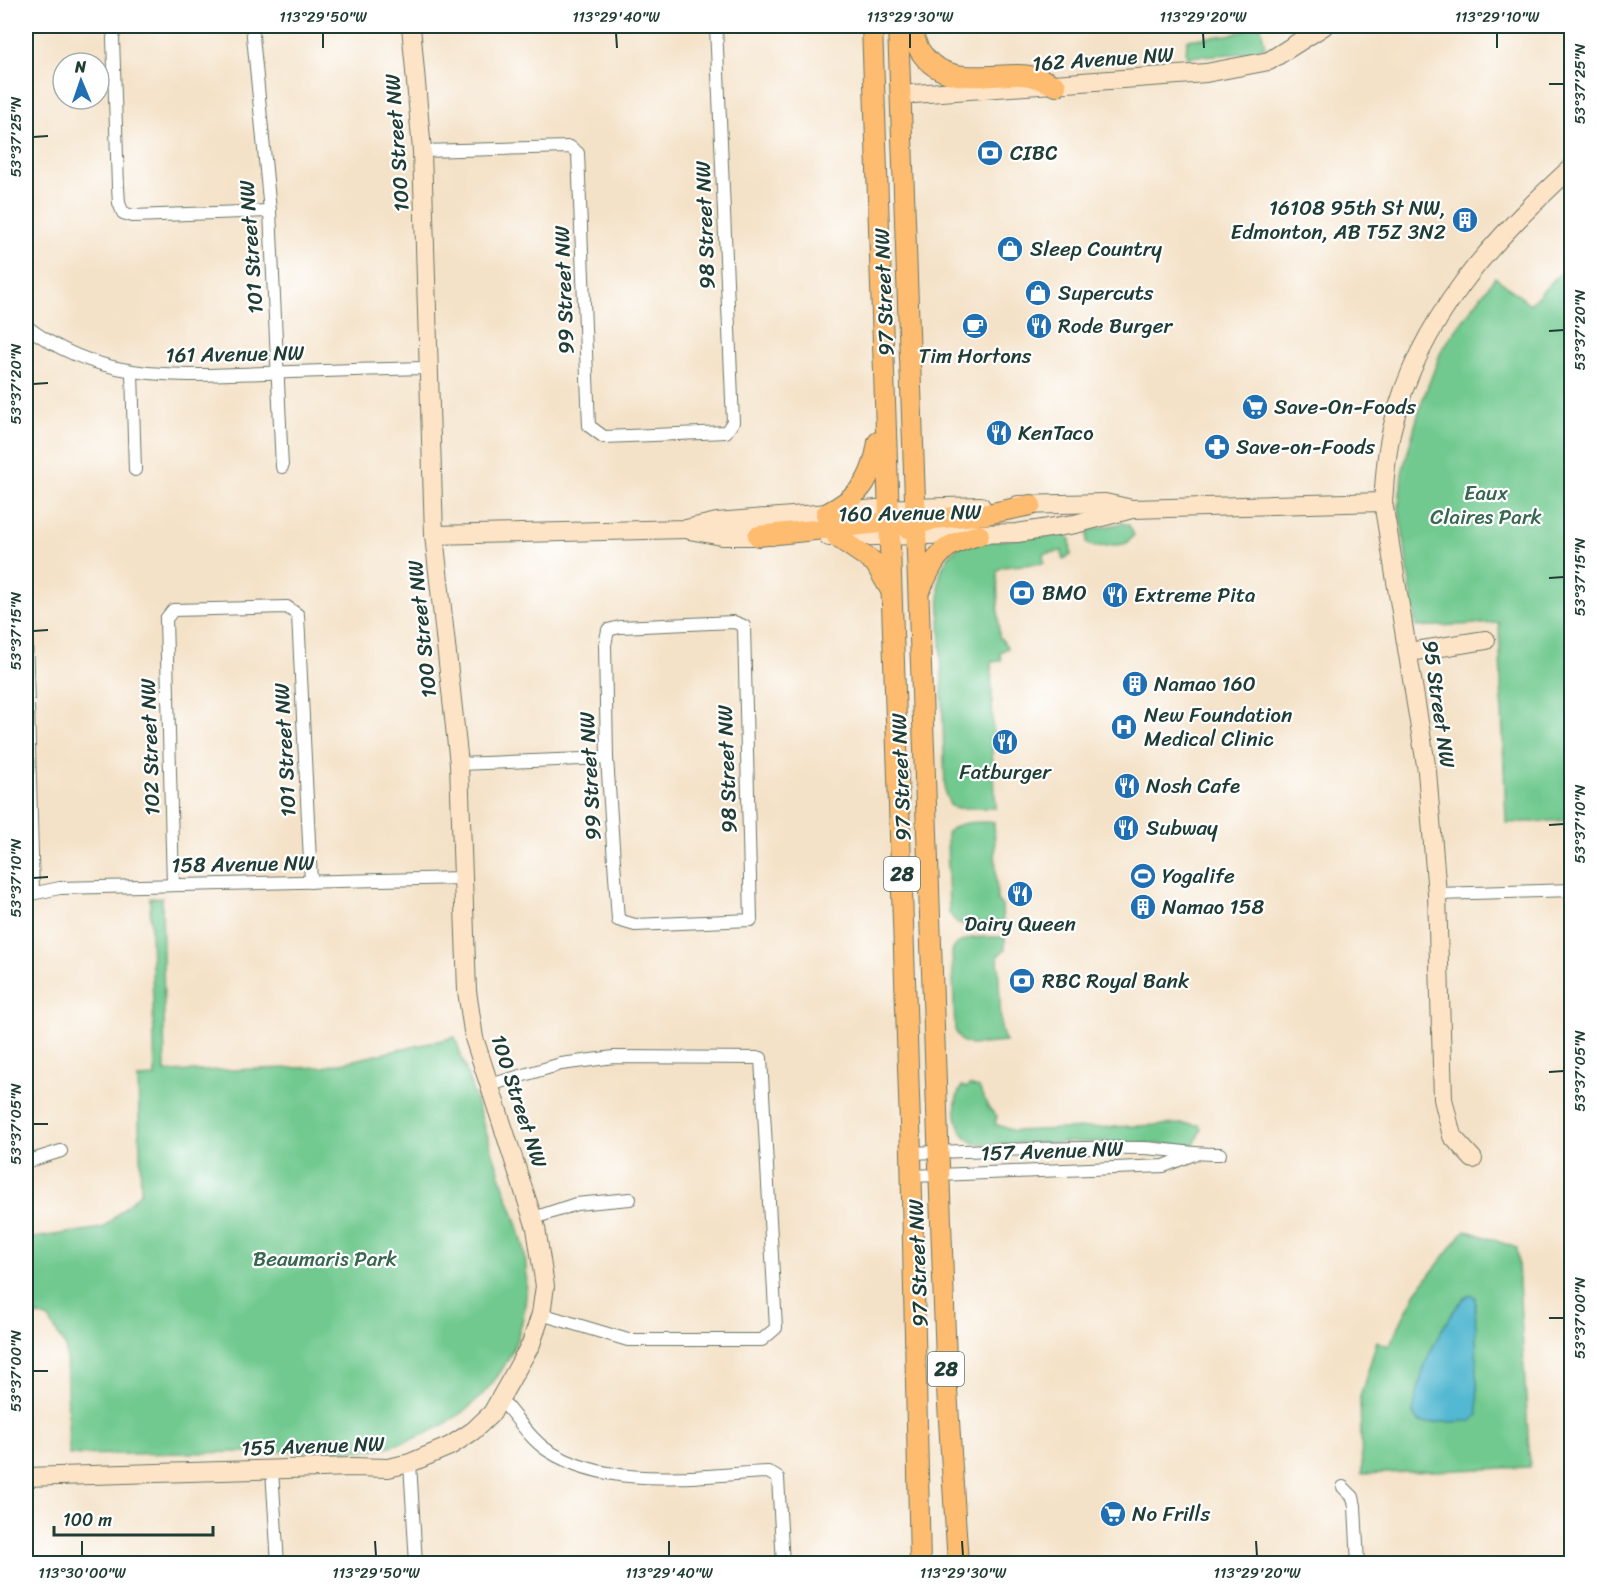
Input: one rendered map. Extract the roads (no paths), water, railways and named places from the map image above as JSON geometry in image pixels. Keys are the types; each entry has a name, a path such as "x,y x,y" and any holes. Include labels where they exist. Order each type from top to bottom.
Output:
{"main road":[{"name":"97 Street NW","path":"872,26 912,1176 921,1563"},
{"name":"97 Street NW","path":"898,26 947,1389 958,1563"},
{"path":"909,26 921,53 944,72 968,78 1021,75 1036,77 1056,86"},
{"path":"826,514 852,499 871,474 884,392"},
{"path":"758,536 890,522 912,514 917,522 987,514 1031,505"},
{"path":"919,593 933,562 946,548 979,535"},
{"path":"837,537 875,563 892,595"}],"street":[{"path":"116,26 113,38 119,204 123,213 133,216 270,211"},
{"name":"101 Street NW","path":"252,26 270,211 282,467"},
{"name":"100 Street NW","path":"411,26 422,151 434,535 459,764 467,991 474,1038 534,1218 545,1286 541,1314 531,1344 501,1400"},
{"name":"98 Street NW","path":"589,426 604,437 726,432 733,422 716,26"},
{"name":"162 Avenue NW","path":"874,96 1056,86 1206,74 1269,61 1324,26"},
{"name":"99 Street NW","path":"422,151 570,147 578,153 589,426"},
{"name":"95 Street NW","path":"1473,1159 1452,1136 1443,1099 1437,894 1427,771 1383,502 1393,425 1418,354 1437,317 1508,228 1572,167"},
{"name":"161 Avenue NW","path":"26,326 48,342 85,360 132,373 180,376 429,368"},
{"path":"132,373 135,470"},
{"name":"160 Avenue NW","path":"1031,505 1105,502 1132,509"},
{"name":"160 Avenue NW","path":"434,535 686,529 717,522 826,514 890,522 917,522 979,535 1075,524 1132,509 1383,502"},
{"name":"160 Avenue NW","path":"686,529 722,536 837,537 890,522"},
{"name":"101 Street NW","path":"173,610 286,607 298,615 311,882"},
{"name":"102 Street NW","path":"173,610 166,618 173,885"},
{"name":"98 Street NW","path":"608,630 620,627 734,622 744,626 751,920 635,925 618,920"},
{"name":"99 Street NW","path":"608,630 605,645 608,758 618,920"},
{"path":"26,633 29,894"},
{"path":"1409,652 1486,640"},
{"path":"459,764 608,758"},
{"name":"158 Avenue NW","path":"29,894 60,888 462,878"},
{"path":"1437,894 1572,890"},
{"path":"490,1085 561,1064 614,1057 762,1058 776,1328 762,1340 628,1340 541,1314"},
{"name":"157 Avenue NW","path":"911,1154 1119,1148 1164,1149 1192,1155 1220,1154"},
{"path":"26,1162 61,1151"},
{"name":"157 Avenue NW","path":"912,1176 1164,1166 1192,1155"},
{"path":"534,1218 576,1204 630,1199"},
{"path":"501,1400 546,1449 584,1469 639,1477 768,1472 778,1478 783,1563"},
{"name":"155 Avenue NW","path":"26,1477 353,1467 388,1468 410,1463 450,1446 473,1431 492,1413 501,1400"},
{"path":"410,1463 416,1563"},
{"path":"273,1470 278,1563"},
{"path":"1343,1487 1353,1497 1355,1506 1358,1563"}],"water":[{"path":"1471,1294 1475,1297 1478,1415 1472,1421 1420,1423 1413,1413 1427,1359 1452,1313"}],"place":[{"name":"CIBC","path":"990,153"},
{"name":"16108 95th St NW, Edmonton, AB T5Z 3N2","path":"1465,220"},
{"name":"Sleep Country","path":"1010,249"},
{"name":"Supercuts","path":"1038,293"},
{"name":"Tim Hortons","path":"975,326"},
{"name":"Rode Burger","path":"1039,326"},
{"name":"Save-On-Foods","path":"1255,407"},
{"name":"KenTaco","path":"999,433"},
{"name":"Save-on-Foods","path":"1217,447"},
{"name":"BMO","path":"1022,593"},
{"name":"Extreme Pita","path":"1115,595"},
{"name":"Namao 160","path":"1135,684"},
{"name":"New Foundation Medical Clinic","path":"1124,727"},
{"name":"Fatburger","path":"1005,742"},
{"name":"Nosh Cafe","path":"1127,786"},
{"name":"Subway","path":"1126,828"},
{"name":"Yogalife","path":"1143,876"},
{"name":"Dairy Queen","path":"1020,894"},
{"name":"Namao 158","path":"1143,907"},
{"name":"RBC Royal Bank","path":"1022,981"},
{"name":"No Frills","path":"1113,1514"}],"park label":[{"name":"Eaux Claires Park","path":"1486,505"},
{"name":"Beaumaris Park","path":"325,1259"}]}
